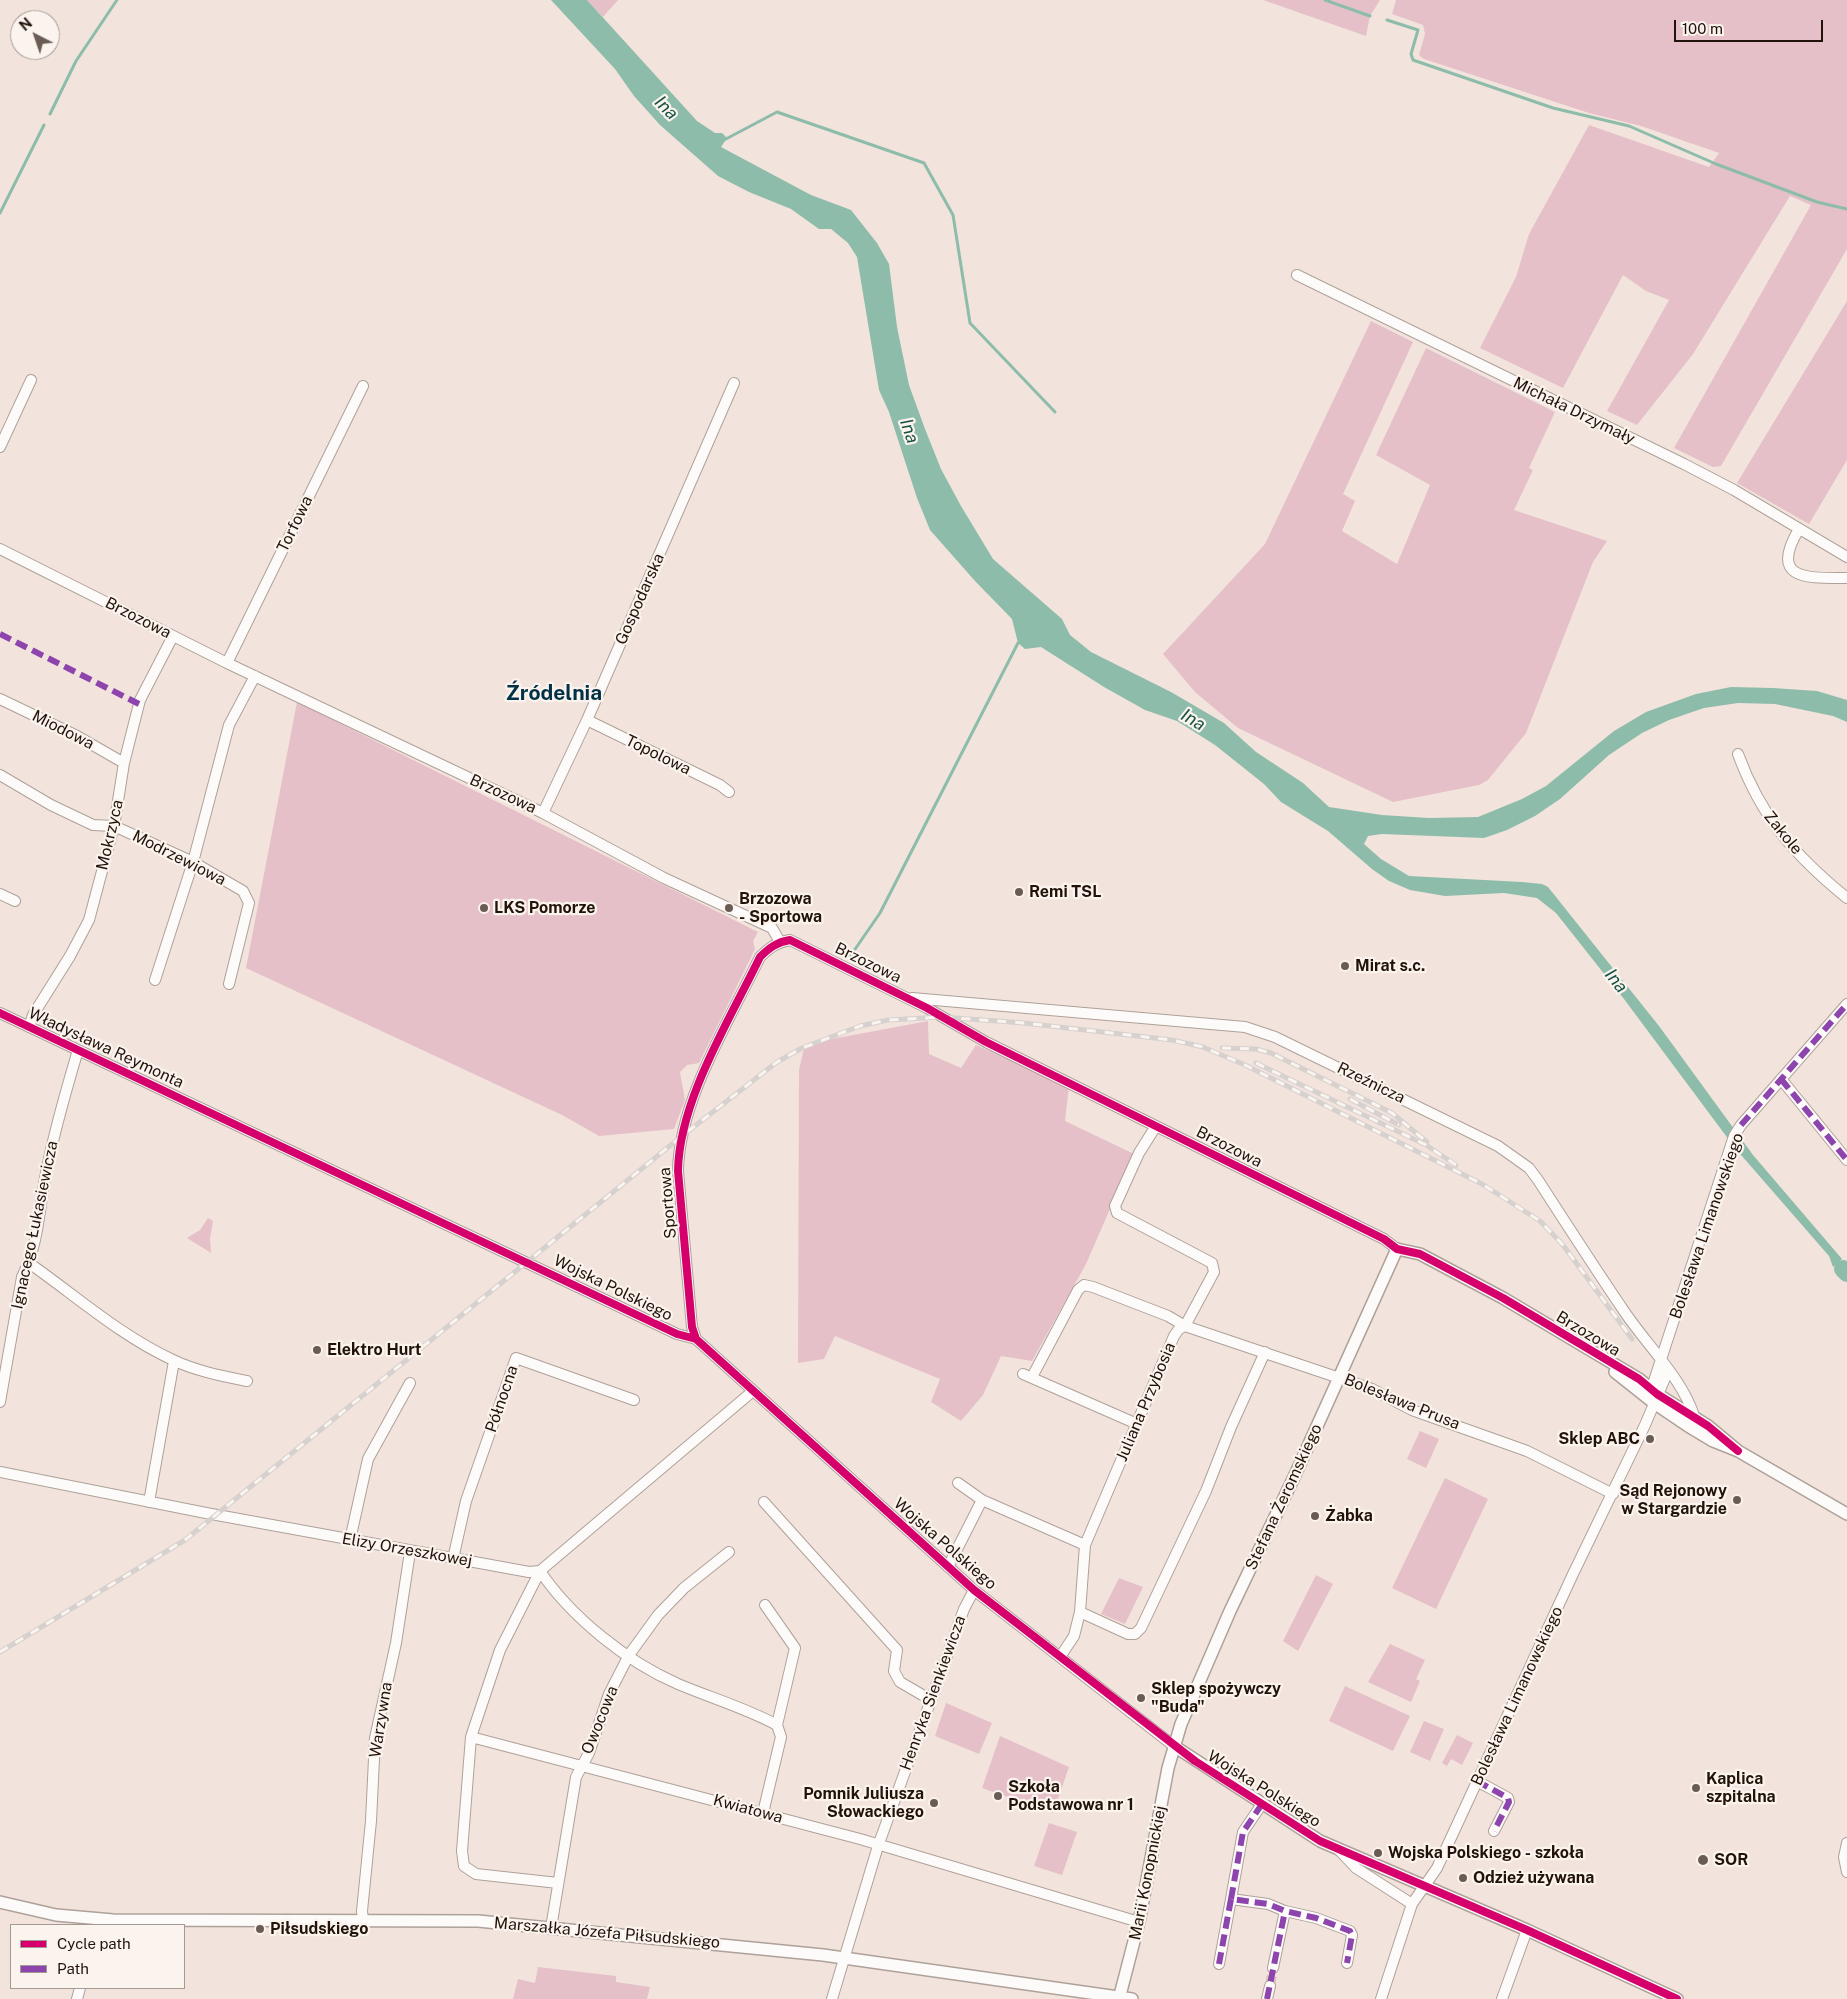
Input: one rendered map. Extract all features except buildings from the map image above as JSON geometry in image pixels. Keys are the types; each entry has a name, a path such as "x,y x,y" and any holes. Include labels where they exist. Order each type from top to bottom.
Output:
{"street":[{"name":"Michała Drzymały","path":"1297,275 1684,464 1734,490 1847,557"},
{"path":"0,447 31,380"},
{"name":"Gospodarska","path":"543,814 734,383"},
{"name":"Torfowa","path":"227,663 363,386"},
{"path":"1799,529 1787,553 1788,562 1794,572 1808,576 1847,578"},
{"name":"Brzozowa","path":"0,549 227,663 543,814 664,878 772,928 780,942 790,940 906,997 986,1042 1384,1240 1397,1249 1420,1254 1495,1294 1639,1379 1655,1399"},
{"name":"Mokrzyca","path":"29,1027 33,1015 90,920 114,826 124,763 140,700 174,636"},
{"path":"154,980 193,862 229,726 255,676"},
{"name":"Miodowa","path":"0,699 77,736 124,763"},
{"name":"Topolowa","path":"586,720 720,785 729,792"},
{"name":"Zakole","path":"1738,754 1750,787 1777,830 1827,882 1847,898"},
{"name":"Modrzewiowa","path":"0,774 51,805 93,825 114,826 193,862 243,891 250,903 229,984"},
{"path":"0,894 15,901"},
{"name":"Sportowa","path":"696,1339 692,1327 678,1172 678,1153 690,1106 760,957 768,949 780,942"},
{"name":"Rzeźnicza","path":"906,997 1245,1027 1284,1041 1498,1146 1529,1168 1626,1313 1689,1401 1694,1416"},
{"name":"Bolesława Limanowskiego","path":"1655,1399 1653,1384 1728,1152 1741,1124 1846,1006"},
{"name":"Władysława Reymonta","path":"0,1013 200,1108"},
{"name":"Ignacego Łukasiewicza","path":"0,1402 22,1277 29,1263 41,1210 45,1174 78,1050"},
{"path":"1781,1079 1847,1160"},
{"name":"Wojska Polskiego","path":"200,1108 677,1334 696,1339 974,1590 1174,1746 1262,1804 1338,1849 1527,1930 1677,1999"},
{"name":"Juliana Przybosia","path":"1060,1657 1074,1636 1080,1612 1085,1545 1174,1336 1179,1329 1186,1326 1214,1272 1212,1263 1117,1213 1115,1206 1138,1153 1156,1126"},
{"name":"Stefana Żeromskiego","path":"1174,1746 1230,1611 1295,1475 1397,1249"},
{"path":"29,1263 138,1342 174,1361 205,1372 247,1381"},
{"name":"Bolesława Prusa","path":"1137,1424 1027,1375 1078,1290 1084,1285 1168,1316 1186,1326 1372,1389 1412,1410 1527,1451 1613,1494"},
{"path":"1080,1612 1128,1634 1135,1634 1141,1628 1206,1491 1231,1427 1266,1352"},
{"name":"Północna","path":"453,1559 466,1501 516,1358 634,1400"},
{"path":"149,1502 174,1361"},
{"name":"Bolesława Limanowskiego","path":"1381,1999 1412,1904 1437,1868 1613,1494 1668,1371"},
{"path":"350,1540 368,1459 410,1383"},
{"path":"558,1883 476,1874 464,1866 462,1851 471,1737 500,1650 540,1571 753,1391"},
{"path":"1655,1399 1694,1416 1738,1451"},
{"path":"1655,1399 1713,1441 1738,1451 1847,1514"},
{"name":"Elizy Orzeszkowej","path":"0,1472 410,1552 529,1572 540,1571"},
{"path":"958,1483 982,1500 1085,1545"},
{"path":"948,1567 982,1500"},
{"path":"764,1502 896,1650 894,1671 900,1682 931,1700"},
{"name":"Warzywna","path":"363,1920 362,1911 371,1821 375,1738 396,1643 410,1552"},
{"name":"Owocowa","path":"551,1928 576,1777 580,1766 589,1752 609,1694 629,1655 658,1615 684,1588 729,1552"},
{"path":"540,1571 569,1608 629,1655 676,1683 777,1725"},
{"name":"Henryka Sienkiewicza","path":"832,1999 878,1846 964,1609 974,1590"},
{"path":"763,1813 781,1737 777,1725 795,1648 765,1605"},
{"name":"Kwiatowa","path":"471,1737 763,1813 1139,1922"},
{"name":"Marii Konopnickiej","path":"1119,1999 1139,1922 1174,1746"},
{"path":"1477,1781 1508,1798 1508,1802 1494,1831"},
{"path":"1219,1964 1242,1832 1262,1804"},
{"path":"1847,1843 1844,1857 1847,1872"},
{"path":"1338,1849 1356,1868 1412,1904"},
{"path":"1231,1898 1268,1904 1285,1911 1316,1918 1350,1931 1352,1935 1347,1962"},
{"name":"Marszałka Józefa Piłsudskiego","path":"0,1902 99,1922 469,1920 844,1958 1119,1999 1132,1999"},
{"path":"1273,1968 1285,1911"},
{"path":"1502,1999 1527,1930"},
{"path":"1267,1999 1270,1986"}],"shaded area":[{"path":"587,0 618,0 603,17"},
{"path":"1263,0 1380,0 1370,16 1366,36"},
{"path":"1396,0 1847,0 1847,249 1721,466 1713,467 1674,448 1811,205 1790,196 1693,354 1637,425 1607,411 1669,300 1646,291 1623,275 1563,388 1480,348 1516,277 1529,234 1589,125 1709,167 1719,153 1641,126 1589,113 1424,59 1419,55 1425,34 1423,25 1392,14"},
{"path":"1847,301 1847,460 1809,524 1737,483"},
{"path":"1371,321 1413,342 1343,494 1355,501 1342,531 1397,564 1430,485 1376,455 1426,348 1555,412 1529,468 1533,470 1514,510 1607,541 1593,562 1526,733 1488,780 1479,785 1393,802 1238,728 1195,692 1163,654 1265,544"},
{"name":"LKS Pomorze","path":"297,702 758,932 753,941 755,949 699,1063 687,1065 680,1072 685,1100 674,1129 599,1136 562,1115 246,968"},
{"path":"928,1021 929,1054 961,1068 976,1045 1069,1086 1065,1121 1134,1154 1086,1264 1032,1361 1001,1356 983,1395 961,1421 931,1402 940,1379 835,1336 824,1359 798,1363 799,1070 805,1044"},
{"path":"208,1218 213,1221 210,1239 211,1253 187,1238 200,1230"},
{"path":"1420,1431 1439,1439 1426,1468 1407,1459"},
{"path":"1445,1478 1488,1499 1436,1609 1392,1588"},
{"path":"1316,1575 1333,1584 1298,1651 1283,1641"},
{"path":"1119,1578 1143,1587 1125,1624 1101,1614"},
{"path":"1390,1644 1425,1660 1416,1679 1420,1681 1411,1702 1368,1682"},
{"path":"1345,1686 1410,1716 1393,1751 1329,1721"},
{"path":"946,1703 992,1723 979,1754 935,1736"},
{"path":"1424,1721 1444,1729 1430,1761 1410,1752"},
{"path":"1457,1735 1473,1743 1462,1765 1451,1759 1447,1766 1442,1763"},
{"path":"1000,1736 1069,1767 1053,1813 982,1788"},
{"path":"1049,1823 1077,1832 1062,1875 1034,1866"},
{"path":"538,1967 616,1976 616,1982 650,1987 647,1999 513,1999 518,1979 535,1983"}],"water":[{"path":"551,0 587,0 697,121 715,133 722,133 727,138 721,147 811,195 851,210 877,243 889,264 897,327 909,385 941,469 993,559 1062,619 1070,635 1091,652 1171,692 1224,723 1256,752 1303,783 1329,807 1382,815 1429,818 1478,817 1522,799 1546,786 1614,731 1646,712 1696,694 1731,687 1773,688 1817,691 1847,700 1847,722 1833,716 1775,704 1738,703 1704,708 1669,720 1642,733 1609,755 1560,799 1535,816 1507,830 1484,838 1382,834 1368,836 1364,844 1381,859 1409,876 1522,882 1542,884 1548,887 1659,1026 1753,1155 1842,1259 1833,1267 1829,1256 1735,1148 1624,999 1556,913 1537,898 1504,893 1445,896 1410,890 1389,881 1328,831 1281,802 1264,784 1215,745 1177,721 1145,710 1104,687 1041,647 1025,649 1018,643 1012,619 930,530 917,498 889,412 879,390 857,257 848,243 831,229 819,229 791,209 749,192 718,176 660,125 634,96 615,69"}],"waterway":[{"path":"50,114 76,61 117,0"},
{"path":"1325,0 1370,16"},
{"path":"1387,20 1418,30 1411,54 1413,60 1553,108 1629,126 1716,164 1817,202 1847,209"},
{"path":"724,140 777,112 924,163 953,215 970,323 1055,412"},
{"path":"0,213 44,125"},
{"path":"849,958 880,913 1018,643"},
{"name":"Ina","path":"1843,1269 1847,1273"}],"tunnel":[{"path":"1270,1986 1273,1968"}],"railway":[{"path":"0,1652 185,1540 682,1136 777,1062 802,1048 860,1026 888,1020 942,1017 1024,1023 1172,1040 1203,1047 1245,1065 1482,1184 1540,1221 1563,1245 1632,1339"},
{"path":"1222,1048 1256,1049 1271,1053 1392,1113 1427,1142"},
{"path":"1256,1063 1426,1145 1456,1165"},
{"path":"1350,1099 1399,1125"}],"marked path":[{"path":"0,634 139,704"},
{"path":"1741,1125 1847,1004"},
{"path":"1781,1079 1847,1160"},
{"path":"1477,1781 1508,1798 1509,1802 1494,1831"},
{"path":"1231,1899 1243,1832 1262,1804"},
{"path":"1219,1964 1231,1899 1268,1904 1285,1911 1316,1918 1350,1931 1352,1935 1347,1963"},
{"path":"1267,1999 1285,1911"}],"cycle path":[{"path":"696,1339 692,1327 678,1171 687,1117 696,1089 708,1062 760,957 781,942 790,940 927,1008 986,1042 1384,1239 1397,1249 1420,1254 1503,1298 1639,1379 1657,1394 1708,1426 1738,1451"},
{"path":"0,1013 677,1334 696,1339 974,1590 1195,1761 1320,1841 1527,1930 1677,1999"}],"place":[{"name":"Remi TSL","path":"1019,892"},
{"name":"LKS Pomorze","path":"484,908"},
{"name":"Brzozowa - Sportowa","path":"729,908"},
{"name":"Mirat s.c.","path":"1345,966"},
{"name":"Elektro Hurt","path":"317,1350"},
{"name":"Sklep ABC","path":"1650,1439"},
{"name":"Sąd Rejonowy w Stargardzie","path":"1737,1500"},
{"name":"Żabka","path":"1315,1516"},
{"name":"Sklep spożywczy \"Buda\"","path":"1141,1698"},
{"name":"Kaplica szpitalna","path":"1696,1788"},
{"name":"Szkoła Podstawowa nr 1","path":"998,1796"},
{"name":"Pomnik Juliusza Słowackiego","path":"934,1803"},
{"name":"Wojska Polskiego - szkoła","path":"1378,1853"},
{"name":"SOR","path":"1703,1860"},
{"name":"Odzież używana","path":"1463,1878"},
{"name":"Piłsudskiego","path":"260,1929"}],"district":[{"name":"Źródelnia","path":"554,694"}]}
